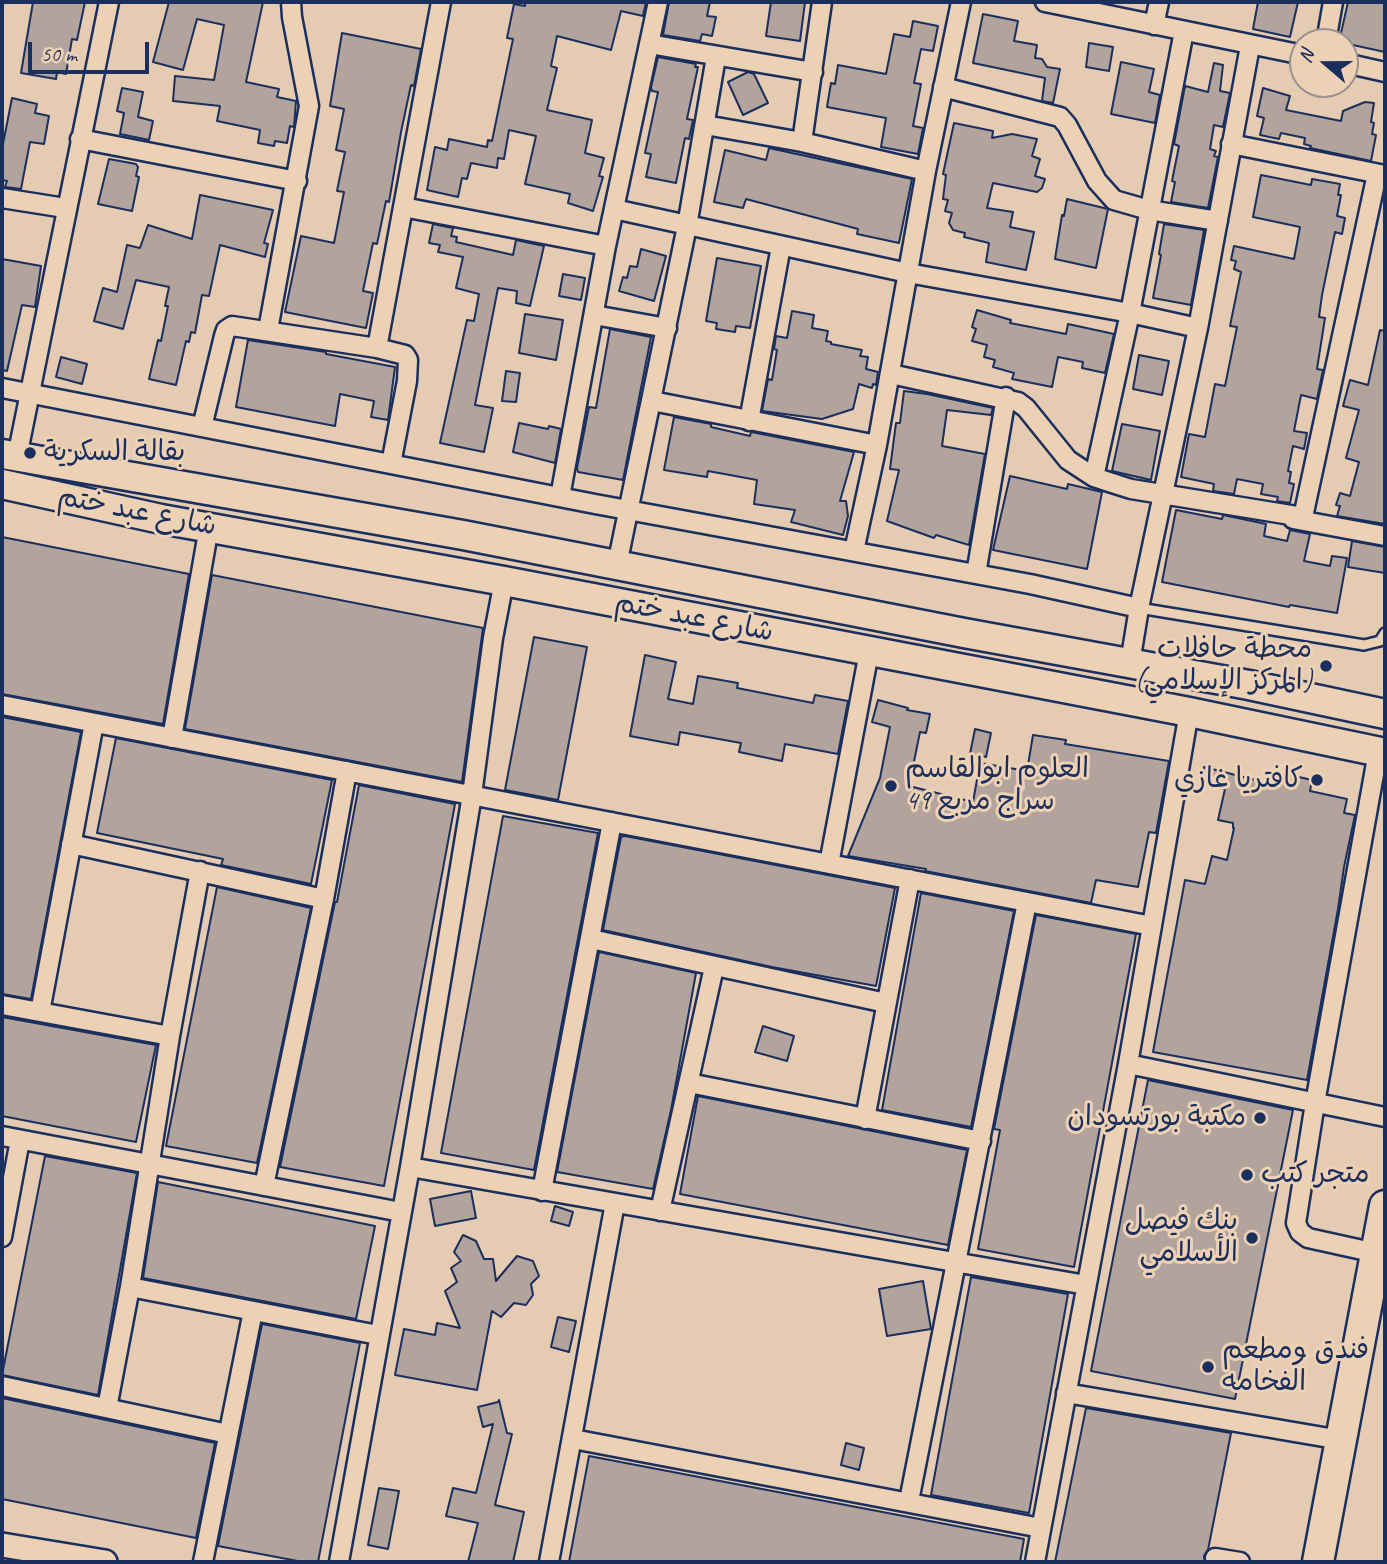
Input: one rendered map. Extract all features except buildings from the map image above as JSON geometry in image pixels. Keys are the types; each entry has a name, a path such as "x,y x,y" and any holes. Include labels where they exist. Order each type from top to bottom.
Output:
{"highway":[{"path":"1318,1562 1385,1206"},
{"path":"1337,1562 1385,1309"}],"main road":[{"name":"شارع عبد ختم","path":"9,455 463,535 1249,685 1385,715"},
{"path":"161,519 167,482"},
{"name":"شارع عبد ختم","path":"2,484 161,519 503,581 1189,712 1382,752"}],"street":[{"path":"9,455 29,393 109,2"},
{"path":"268,330 309,106 291,2"},
{"path":"377,348 441,2"},
{"path":"560,497 606,246 658,2"},
{"path":"802,142 821,2"},
{"path":"854,551 891,374 926,171 961,2"},
{"path":"1045,2 1289,53"},
{"path":"1154,25 1159,2"},
{"path":"1328,28 1333,2"},
{"path":"1094,477 1130,313 1184,31"},
{"path":"649,44 813,72"},
{"path":"1130,663 1139,608 1198,328 1250,46"},
{"path":"617,565 687,226 716,57"},
{"path":"1359,67 1385,72"},
{"path":"943,87 1059,117 1067,125 1097,181 1114,200 1149,210 1218,220"},
{"path":"705,125 802,142 926,171"},
{"path":"80,139 297,180"},
{"path":"1231,144 1381,175 1303,517 1252,510"},
{"path":"2,198 65,208"},
{"path":"403,207 606,246"},
{"path":"614,209 908,273 1198,328"},
{"path":"749,421 781,246"},
{"path":"594,315 667,328"},
{"path":"202,427 226,330 232,326 377,348 405,355 408,360 407,382 391,464"},
{"path":"891,374 1006,397 1018,402 1026,408 1068,460 1094,477 1130,489 1385,536"},
{"path":"2,388 560,497 976,573 1139,608"},
{"path":"976,573 1006,397"},
{"path":"652,401 877,445"},
{"path":"172,738 209,527"},
{"path":"338,1562 410,1167 472,795 503,581"},
{"path":"829,864 869,652"},
{"path":"2,705 1152,926"},
{"path":"1035,1562 1128,1064 1189,712"},
{"path":"40,1012 94,723"},
{"path":"1376,1253 1308,1238 1300,1232 1296,1223 1315,1103 1382,752"},
{"path":"264,1186 324,899 347,771"},
{"path":"542,1191 612,822"},
{"path":"71,844 324,899"},
{"path":"107,1408 200,872"},
{"path":"865,1119 910,879"},
{"path":"909,1501 1027,902"},
{"path":"591,939 886,1003"},
{"path":"660,1211 714,967"},
{"path":"2,1005 170,1036"},
{"path":"1128,1064 1385,1117"},
{"path":"689,1083 981,1141"},
{"path":"2,1136 401,1212"},
{"path":"2,1237 20,1140"},
{"path":"410,1167 1086,1285"},
{"path":"549,1562 615,1203"},
{"path":"130,1287 378,1335"},
{"path":"203,1562 253,1311"},
{"path":"2,1386 228,1434"},
{"path":"1066,1393 1341,1440"},
{"path":"573,1438 1041,1528"},
{"path":"14,1552 105,1562"},
{"path":"1216,1558 1240,1562"}],"lane":[{"path":"1139,608 1364,645 1380,641 1385,633"}],"place":[{"name":"بقالة السكرية","path":"30,453"},
{"name":"محطة حافلات (المركز الإسلامي)","path":"1326,666"},
{"name":"كافتريا غازي","path":"1317,780"},
{"name":"العلوم ابوالقاسم سراج مربع 49","path":"891,786"},
{"name":"مكتبة بورتسودان","path":"1260,1118"},
{"name":"متجر كتب","path":"1247,1175"},
{"name":"بنك فيصل الأسلامي","path":"1252,1238"},
{"name":"فندق ومطعم الفخامه","path":"1208,1367"}]}
